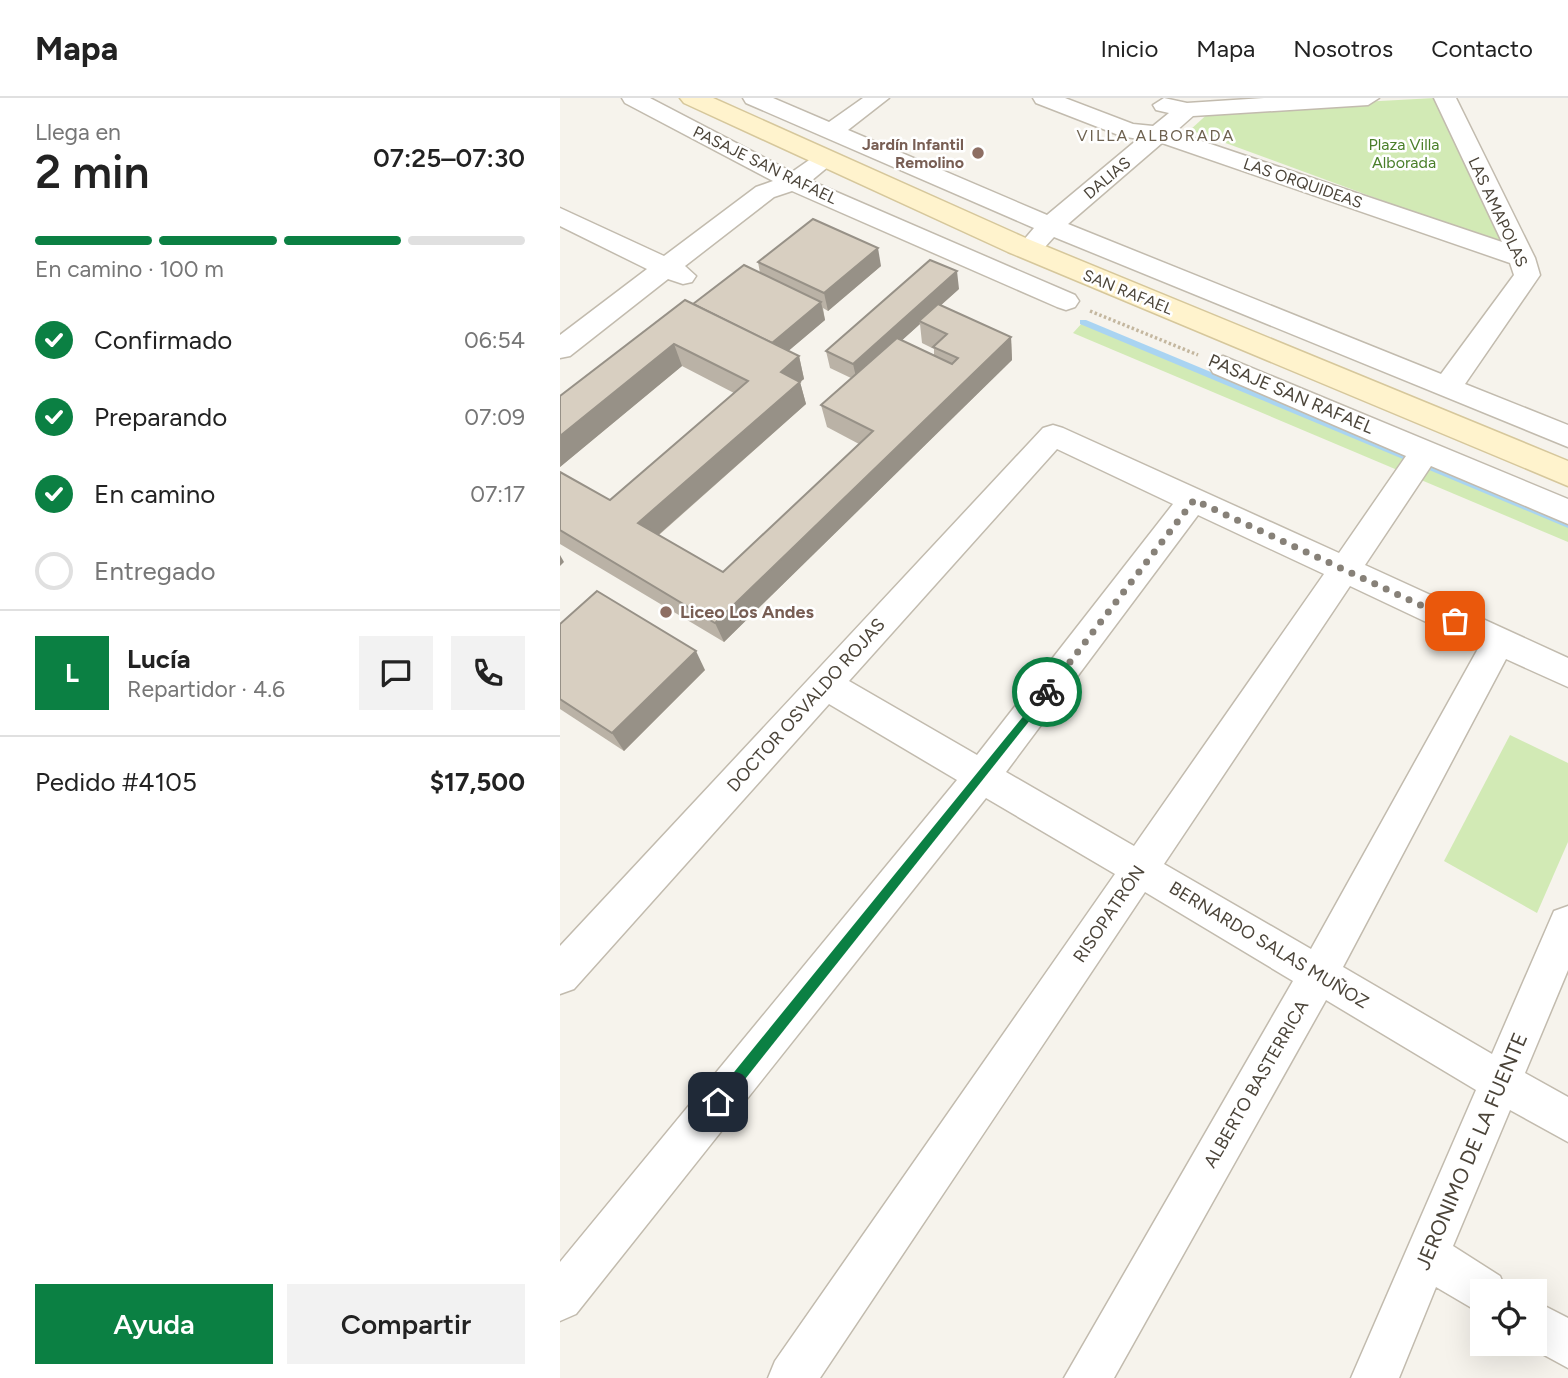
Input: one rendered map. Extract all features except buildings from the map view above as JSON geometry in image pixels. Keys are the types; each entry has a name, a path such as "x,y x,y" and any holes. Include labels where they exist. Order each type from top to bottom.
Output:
{"main road":[{"name":"SAN RAFAEL","path":"692,98 826,147 1002,238 1078,272 1568,474"}],"street":[{"name":"PASAJE SAN RAFAEL","path":"633,98 793,183 1066,302"},
{"name":"SAN RAFAEL","path":"754,98 826,147 1038,221 1568,437"},
{"path":"560,349 784,200 793,183 826,147 878,98"},
{"name":"LAS ORQUIDEAS","path":"1044,98 1129,131 1159,134 1522,258"},
{"path":"1172,104 1368,98"},
{"name":"LAS AMAPOLAS","path":"1445,98 1522,258 1527,275 1446,389"},
{"name":"DALIAS","path":"1028,249 1038,221 1129,131 1172,104"},
{"name":"DALIAS","path":"1002,238 1038,221 1159,134 1172,104"},
{"path":"560,216 674,271"},
{"path":"560,373 674,271"},
{"name":"PASAJE SAN RAFAEL","path":"1014,279 1049,280 1078,272"},
{"name":"PASAJE SAN RAFAEL","path":"1223,366 1568,512"},
{"name":"DOCTOR OSVALDO ROJAS","path":"560,975 1053,435 1194,500"},
{"name":"RISOPATRÓN","path":"792,1378 1426,450"},
{"path":"560,1298 982,776 1194,500 1568,673"},
{"name":"ALBERTO BASTERRICA","path":"1088,1378 1318,975 1499,641"},
{"name":"BERNARDO SALAS MUÑOZ","path":"825,684 1568,1121"},
{"name":"JERONIMO DE LA FUENTE","path":"1375,1378 1568,924"},
{"path":"1427,1255 1470,1283"},
{"path":"1547,1332 1568,1345"}],"path":[{"name":"PASAJE SAN RAFAEL","path":"1066,302 1223,366"}],"green space":[{"name":"Plaza Villa Alborada","path":"1435,98 1506,246 1190,130 1212,110"},
{"path":"1083,322 1568,525 1568,542 1073,333"},
{"path":"1510,735 1568,763 1568,842 1537,913 1444,861"}],"waterway":[{"path":"1083,322 1568,525"}],"way so far":[{"path":"1047,692 1194,500 1455,621"}],"place":[{"name":"Jardín Infantil Remolino","path":"978,153"},
{"name":"Liceo Los Andes","path":"666,612"}],"district":[{"name":"VILLA ALBORADA","path":"1156,135"}],"route":[{"path":"718,1102 1047,692"}]}
